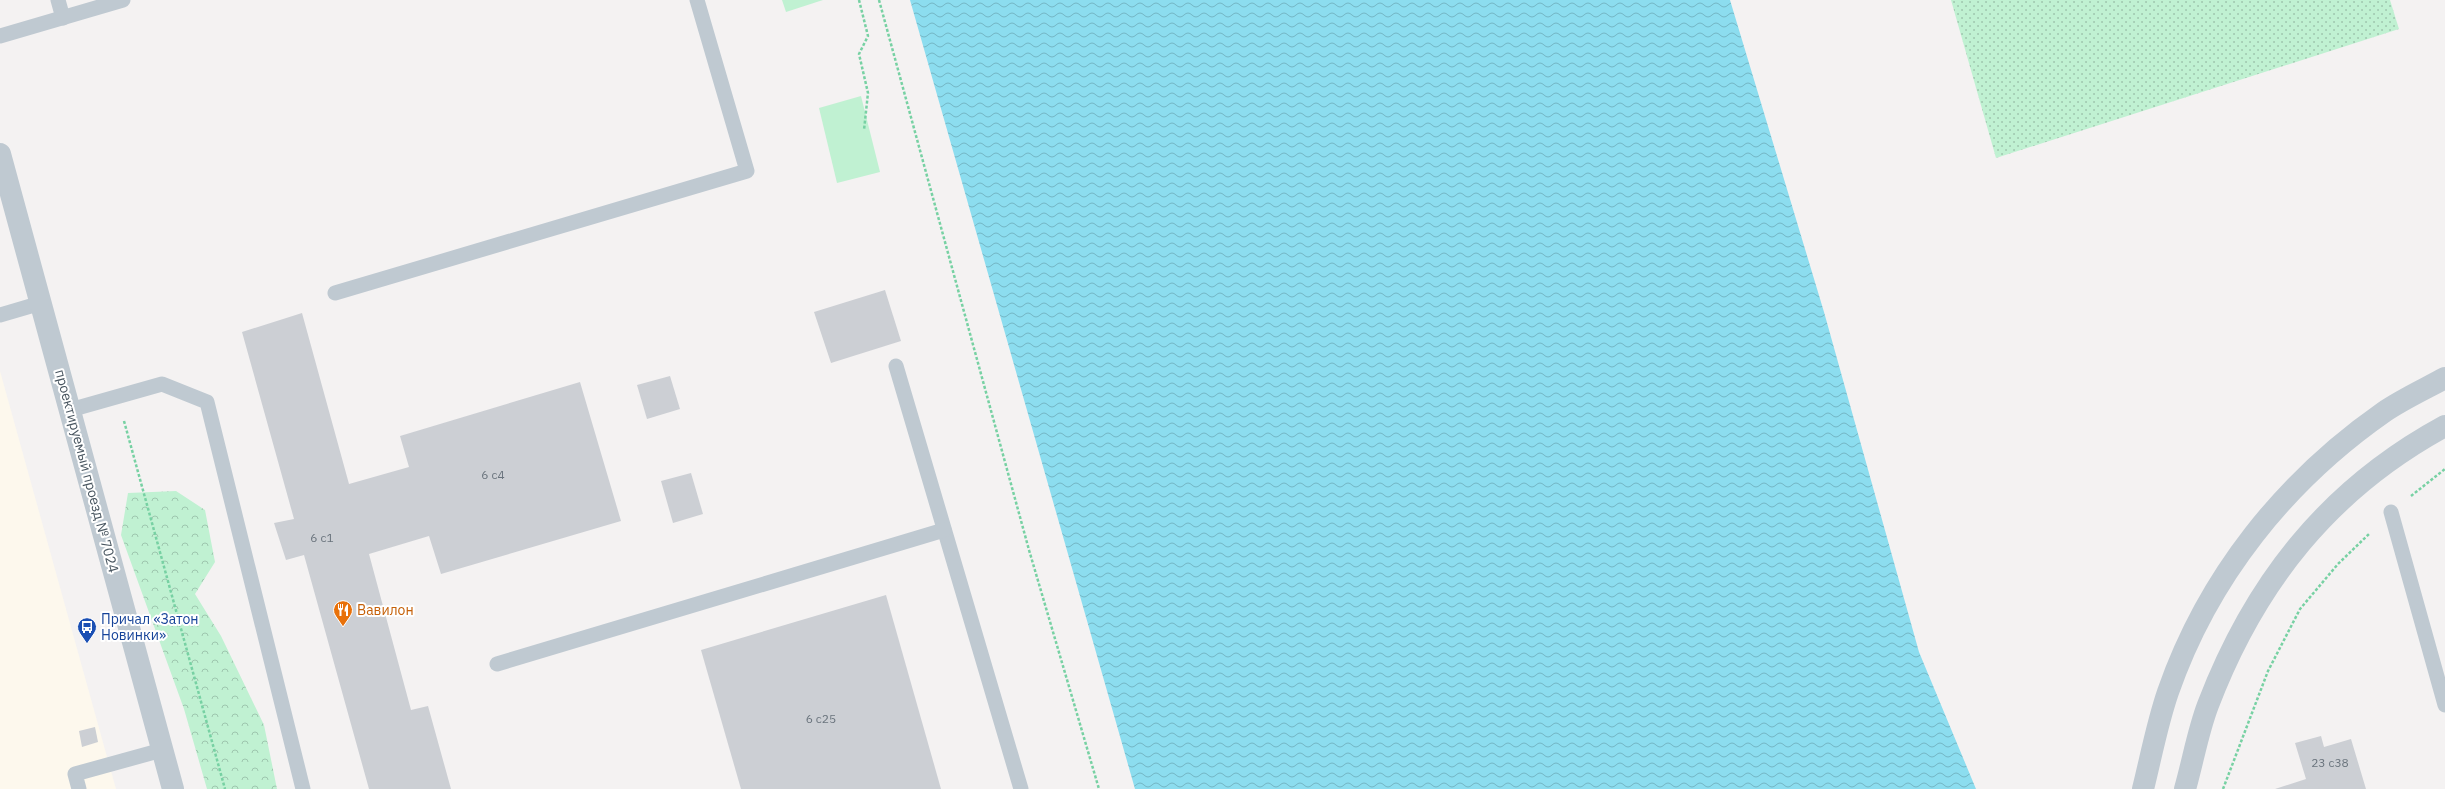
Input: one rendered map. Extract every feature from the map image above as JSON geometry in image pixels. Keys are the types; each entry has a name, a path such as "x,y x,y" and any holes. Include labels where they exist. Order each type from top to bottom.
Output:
{"street":[{"name":"проектируемый проезд № 7024","path":"0,154 173,789"},
{"path":"2143,789 2168,692 2208,604 2240,553 2269,513 2302,478 2336,448 2385,411 2445,378"},
{"path":"2185,789 2208,706 2245,624 2275,576 2302,540 2332,508 2408,446 2445,426"}],"lane":[{"path":"58,0 63,18"},
{"path":"0,36 123,0"},
{"path":"335,293 747,171 697,0"},
{"path":"0,315 41,303"},
{"path":"896,366 1021,789"},
{"path":"70,410 162,384 207,402 303,789"},
{"path":"2391,512 2445,705"},
{"path":"497,664 944,530"},
{"path":"79,789 75,774 162,750"}],"path":[{"path":"859,0 868,36 859,54 868,93 864,130"},
{"path":"879,0 1029,550 1099,789"},
{"path":"117,397 224,789"},
{"path":"2223,789 2268,671 2300,609 2338,564 2391,512 2445,469"}],"shaded area":[{"path":"0,371 104,746 116,789 0,789"}],"green space":[{"path":"782,0 823,0 786,12"},
{"path":"1951,0 2390,0 2399,29 1996,158"},
{"path":"861,96 880,172 837,183 819,108"},
{"path":"176,491 205,510 215,562 195,594 221,636 264,725 277,789 207,789 184,709 121,535 128,493"}],"water":[{"path":"910,0 1730,0 1824,312 1919,652 1976,789 1135,789"}],"building":[{"path":"885,290 901,341 831,363 814,312"},
{"path":"302,313 349,484 409,467 400,436 580,382 621,521 441,574 429,536 369,554 411,710 428,706 451,789 369,789 304,555 286,560 274,523 294,519 242,332"},
{"path":"670,376 680,409 647,419 637,385"},
{"path":"691,473 703,514 673,523 661,481"},
{"path":"886,595 941,789 741,789 701,650"},
{"path":"95,727 98,742 82,747 79,731"},
{"path":"2321,736 2324,747 2351,739 2366,789 2275,789 2306,779 2295,743"}],"place":[{"name":"Вавилон","path":"343,627"},
{"name":"Причал «Затон Новинки»","path":"87,644"}]}
